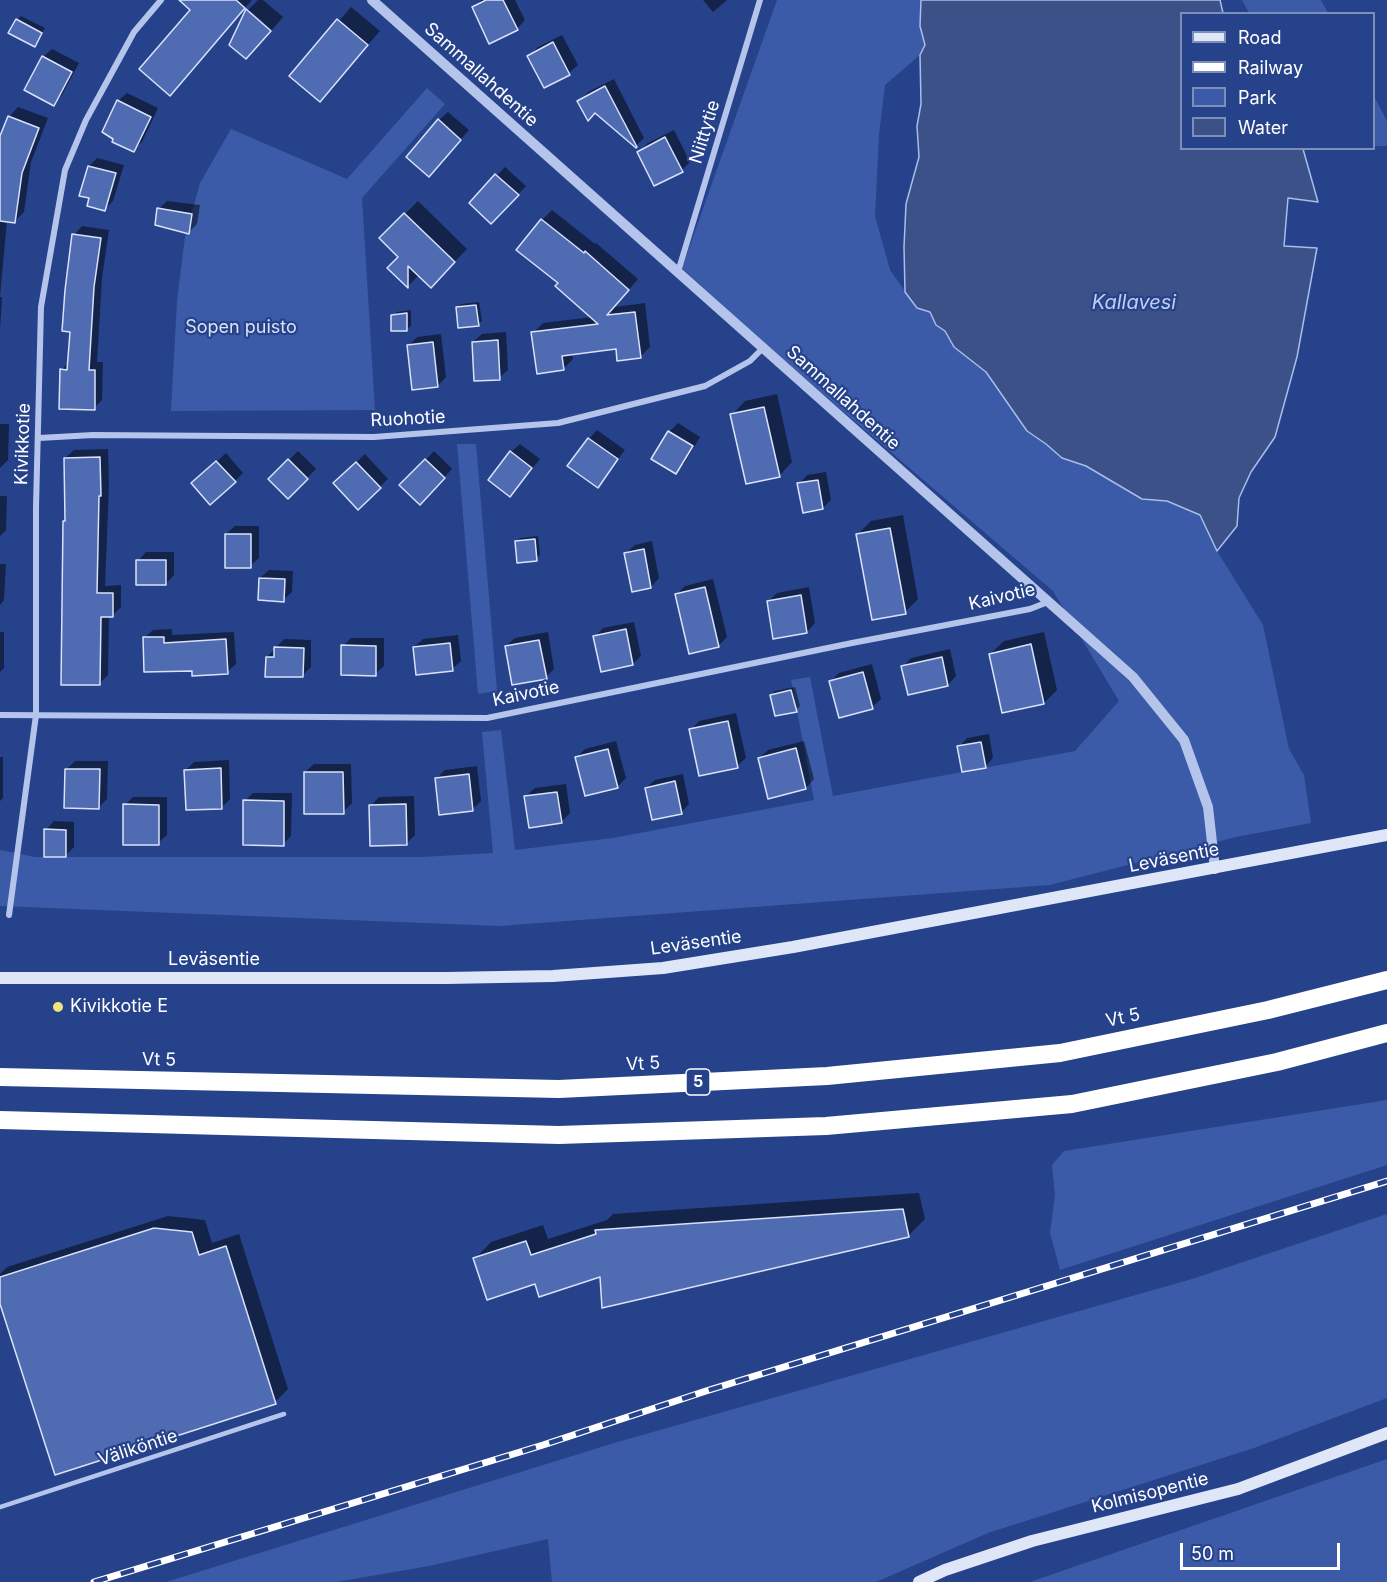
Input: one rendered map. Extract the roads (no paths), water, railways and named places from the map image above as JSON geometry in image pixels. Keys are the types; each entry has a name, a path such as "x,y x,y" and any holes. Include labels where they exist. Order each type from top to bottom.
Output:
{"highway":[{"name":"Vt 5","path":"0,1077 559,1089 827,1076 1060,1053 1268,1010 1387,980"},
{"path":"0,1120 560,1135 826,1126 1072,1104 1278,1062 1387,1033"}],"main road":[{"name":"Leväsentie","path":"0,978 459,978 553,976 663,968 816,943 1387,835"},
{"name":"Kolmisopentie","path":"920,1582 945,1570 1032,1541 1238,1489 1387,1434"}],"street":[{"name":"Kivikkotie","path":"9,915 36,715 36,519 41,307 65,171 86,120 134,32 161,0"},
{"name":"Sammallahdentie","path":"372,0 1133,677 1184,740 1208,807 1215,869"},
{"name":"Niittytie","path":"678,273 760,0"},
{"name":"Ruohotie","path":"39,438 93,435 374,436 558,423 705,386 750,361 763,348"},
{"name":"Kaivotie","path":"0,715 487,718 1030,609 1048,602"}],"lane":[{"name":"Väliköntie","path":"0,1507 284,1414"}],"water":[{"name":"Kallavesi","path":"921,0 1220,0 1223,12 1180,12 1180,150 1303,150 1318,202 1288,198 1284,246 1317,248 1297,357 1275,437 1251,472 1239,498 1237,526 1217,551 1200,515 1167,501 1142,499 1086,466 1062,458 1027,431 986,372 954,347 945,331 936,325 930,312 917,308 905,292 906,204 919,157 917,126 921,104 920,55 925,45 920,26"}],"railway":[{"path":"94,1582 543,1445 706,1391 1387,1181"}],"place":[{"name":"Kivikkotie E","path":"58,1007"}],"park label":[{"name":"Sopen puisto","path":"241,328"}]}
